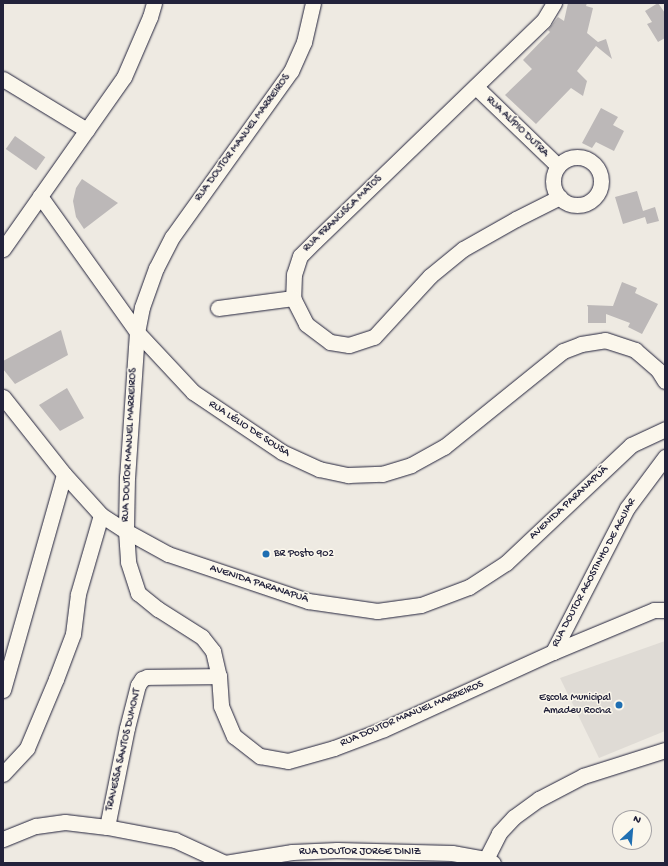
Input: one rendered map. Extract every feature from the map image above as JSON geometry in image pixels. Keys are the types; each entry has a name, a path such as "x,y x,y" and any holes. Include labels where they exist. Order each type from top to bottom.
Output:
{"street":[{"path":"3,250 124,77 150,17 154,3"},
{"name":"RUA DOUTOR MANUEL MARREIROS","path":"313,3 304,42 291,71 172,237 156,268 142,307 136,332 127,477 126,531 128,562 138,594 158,609 202,637 213,651 219,676 221,706 234,736 260,756 288,762 334,748 384,729 552,652 654,610 665,610"},
{"name":"RUA FRANCISCA MATOS","path":"554,3 543,21 300,256 294,274 293,298 306,324 330,342 349,345 374,337 430,276 463,249 516,219 560,197"},
{"path":"3,79 87,130"},
{"name":"RUA ALÍPIO DUTRA","path":"476,87 558,166"},
{"path":"582,158 594,164 600,176 601,183 596,195 585,203 572,204 560,197 556,192 553,179 558,166 569,159 582,158"},
{"name":"RUA LÉLIO DE SOUSA","path":"40,196 136,332 193,392 282,452 319,469 348,475 382,474 411,465 444,447 563,352 580,344 605,340 635,350 658,370 665,381"},
{"path":"218,308 293,298"},
{"name":"AVENIDA PARANAPUÃ","path":"3,397 64,474 101,514 126,531 168,554 308,600 377,611 421,605 469,587 506,562 631,445 665,428"},
{"name":"RUA DOUTOR AGOSTINHO DE AGUIAR","path":"552,652 627,508 665,457"},
{"path":"3,690 64,474"},
{"path":"3,774 27,748 73,634 78,594 101,514"},
{"name":"TRAVESSA SANTOS DUMONT","path":"107,828 127,728 138,685 142,679 147,677 219,676"},
{"path":"490,861 499,833 514,817 539,799 583,776 665,750"},
{"name":"RUA DOUTOR JORGE DINIZ","path":"3,839 36,826 65,822 175,840 225,863 295,858 337,850 452,852 490,861"}],"shaded area":[{"name":"Escola Municipal Amadeu Rocha","path":"665,641 665,731 599,758 560,678"}],"building":[{"path":"568,3 587,3 586,6 593,8 587,33 598,42 606,39 612,59 596,46 577,71 587,81 583,96 571,88 536,124 505,95 532,69 523,60 550,32 548,30 558,17 564,21"},
{"path":"658,3 665,13 665,38 658,42 647,24 652,22 645,11"},
{"path":"601,108 618,117 613,125 624,131 614,151 596,142 592,148 582,143"},
{"path":"15,136 45,157 36,170 6,149"},
{"path":"82,179 118,203 84,229 76,217 73,201 76,188"},
{"path":"637,191 643,211 655,207 659,221 647,224 645,217 623,224 615,197"},
{"path":"622,282 637,288 635,293 658,304 642,334 628,327 630,323 606,314 606,323 588,323 587,305 613,306"},
{"path":"61,330 68,355 15,384 3,369 3,361"},
{"path":"67,388 84,418 60,431 39,405"}],"place":[{"name":"BR Posto 902","path":"266,554"},
{"name":"Escola Municipal Amadeu Rocha","path":"619,705"}]}
